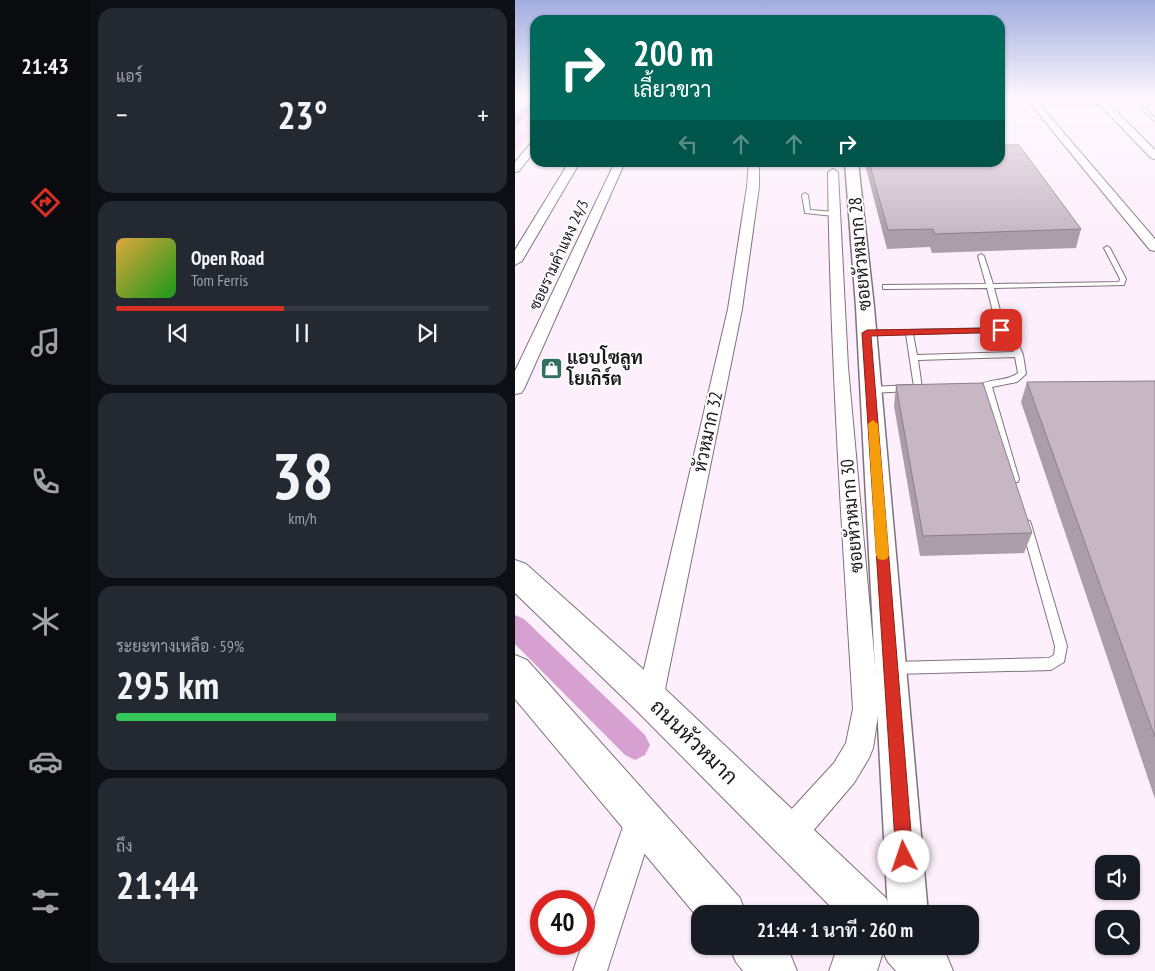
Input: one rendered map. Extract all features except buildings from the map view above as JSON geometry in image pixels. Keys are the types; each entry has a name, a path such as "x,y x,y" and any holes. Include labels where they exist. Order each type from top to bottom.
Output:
{"main road":[{"name":"ถนนหัวหมาก","path":"515,573 650,699 789,835 856,905"},
{"path":"515,672 716,905"},
{"path":"760,955 773,971"},
{"path":"853,971 860,955"}],"street":[{"path":"1070,142 1140,221 1155,247"},
{"path":"1142,142 1155,156"},
{"path":"515,169 530,151"},
{"path":"515,261 572,167"},
{"name":"ซอยรามคำแหง 24/3","path":"515,389 618,167"},
{"name":"หัวหมาก 32","path":"650,699 735,309 753,187 754,167"},
{"name":"ซอยหัวหมาก 30","path":"789,835 844,773 859,748 866,709 840,367 834,214 842,167"},
{"name":"ซอยหัวหมาก 28","path":"842,167 867,333 910,905"},
{"path":"590,971 641,818"}],"lane":[{"path":"805,195 807,212 834,214"},
{"path":"886,287 1123,284 1123,279 1107,248"},
{"path":"981,256 1001,330"},
{"path":"867,333 1001,330 1009,334 1014,340 1022,374 1015,380 982,386 1016,488"},
{"path":"909,332 918,388"},
{"path":"913,358 1018,354"},
{"path":"871,390 928,388"},
{"path":"891,668 1051,664 1060,658 1061,646 1024,516"}],"shaded area":[{"path":"515,142 525,142 515,154"}],"waterway":[{"path":"515,627 635,745"}],"slow traffic":[{"path":"873,424 883,555"}],"place":[{"name":"แอบโซลูท โยเกิร์ต","path":"551,368"}],"route":[{"path":"904,857 867,333 1001,330"}]}
